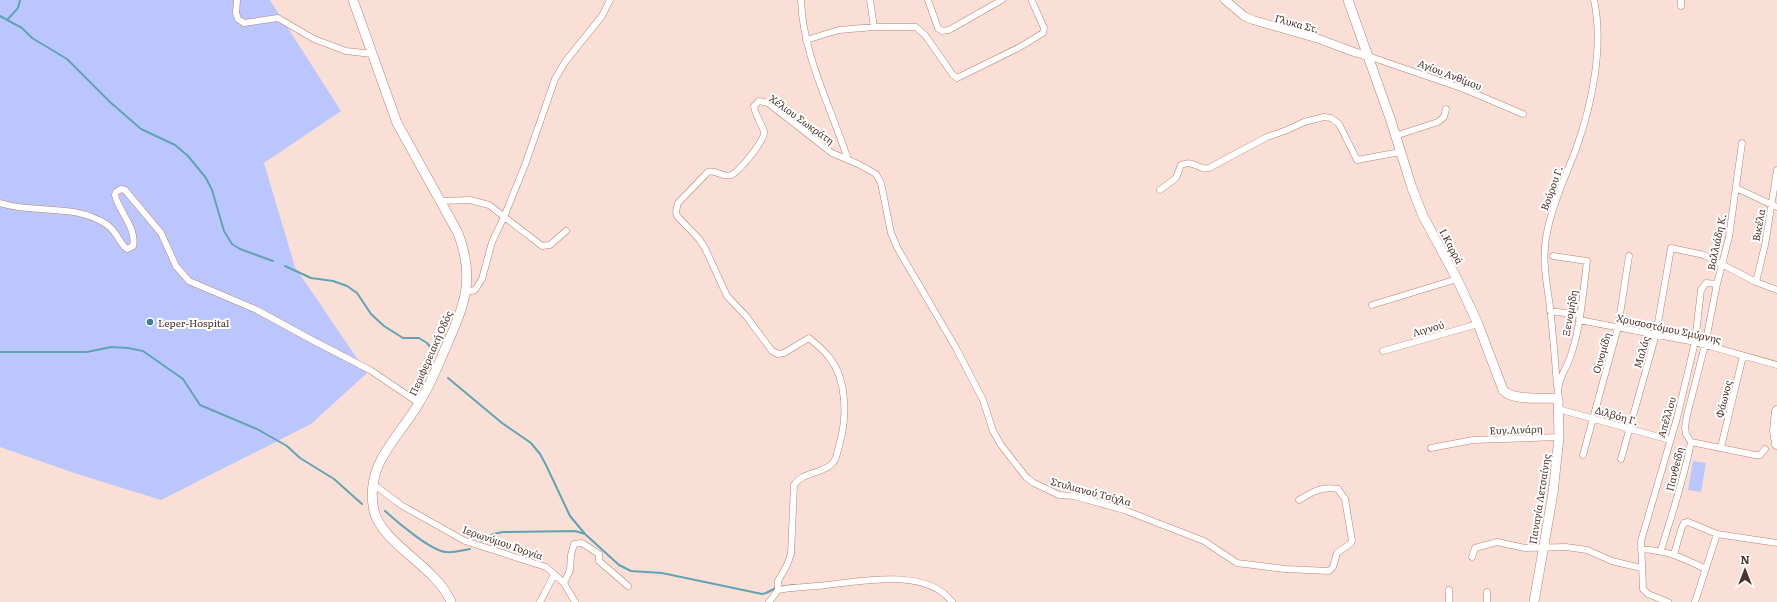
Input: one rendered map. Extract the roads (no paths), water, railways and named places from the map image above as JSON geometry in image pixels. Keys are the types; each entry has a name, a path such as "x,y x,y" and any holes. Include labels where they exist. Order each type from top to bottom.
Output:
{"main road":[{"name":"Περιφερειακή Οδός","path":"354,0 396,124 458,233 464,250 467,274 466,292 456,326 419,404 380,460 373,484 374,510 380,526 440,583 451,602"},
{"name":"Ι.Καρρά","path":"1348,0 1423,216 1457,279 1478,324 1501,385 1506,393 1517,397 1558,398"},
{"name":"Παναγία Λετσαίνης","path":"1534,602 1542,548 1553,493 1559,437 1558,398"},
{"path":"1777,411 1775,431 1777,444"}],"street":[{"path":"237,0 236,13 238,19 244,23 278,18 314,39 346,51 372,54"},
{"path":"466,292 475,290 482,279 492,242 504,217 555,79 565,62 602,16 610,0"},
{"name":"Χέλιου Σωκράτη","path":"801,0 806,40 848,160"},
{"path":"870,0 874,27"},
{"path":"928,0 938,28 942,31 949,30 1002,0"},
{"name":"Γλυκα Στ.","path":"1225,0 1244,16 1253,20 1318,39 1368,56"},
{"name":"Βούρου Γ.","path":"1557,386 1547,281 1545,239 1559,191 1577,146 1591,95 1598,45 1594,0"},
{"path":"806,40 835,31 874,27 912,26 920,29 953,75 957,78 1020,47 1043,33 1044,30 1042,24 1032,1"},
{"name":"Αγίου Ανθίμου","path":"1368,56 1464,89 1523,114"},
{"name":"Χέλιου Σωκράτη","path":"778,589 778,581 791,554 794,485 799,479 829,466 836,458 844,422 840,380 836,368 829,356 809,338 781,354 774,353 746,316 727,296 700,239 677,216 676,211 678,203 708,172 715,172 724,176 735,173 761,143 764,133 754,106 756,102 759,101 768,103 832,153 848,160"},
{"path":"1395,136 1438,122 1444,117 1446,109"},
{"path":"1160,190 1176,178 1182,165 1188,162 1194,163 1202,168 1209,168 1267,136 1321,118 1331,118 1339,124 1357,160 1400,152"},
{"name":"Βαλλιάδη Κ.","path":"1705,345 1717,284 1729,237 1742,143"},
{"name":"Στυλιανού Τσίχλα","path":"848,160 872,171 880,180 890,233 956,348 980,394 994,431 1001,444 1026,477 1034,483 1059,495 1074,496 1124,510 1204,541 1238,564 1285,569 1329,571 1333,567 1337,553 1352,543 1345,499 1338,489 1325,488 1317,489 1299,500"},
{"name":"Βικέλα","path":"1756,282 1774,206 1777,170"},
{"path":"1736,188 1774,206"},
{"path":"0,203 19,207 66,210 82,213 105,223 115,231 127,249 133,246 133,238 125,215 116,201 115,195 118,190 125,190 161,233 176,266 189,281 257,310 370,370 419,404"},
{"path":"440,201 457,199 480,202 489,205 542,246 550,245 566,231"},
{"name":"Μαλάς","path":"1622,459 1656,334 1671,248 1704,256 1723,264"},
{"name":"Ξενομήδη","path":"1553,256 1586,261 1580,317 1571,355 1557,386 1558,398"},
{"name":"Οινομίδη","path":"1583,455 1618,327 1630,256"},
{"path":"1723,264 1756,282 1777,290"},
{"path":"1372,305 1457,279"},
{"name":"Απέλλου","path":"1668,602 1645,592 1642,584 1641,541 1696,342 1701,290 1706,283 1717,284"},
{"name":"Χρυσοστόμου Σμύρνης","path":"1550,311 1618,327 1696,342 1777,365"},
{"name":"Λιγνού","path":"1383,351 1478,324"},
{"name":"Πανθείδη","path":"1660,550 1681,488 1691,442 1686,434 1685,427 1687,415 1705,345"},
{"name":"Φάωνος","path":"1721,447 1743,356"},
{"name":"Διλβόη Γ.","path":"1558,409 1670,440"},
{"name":"Ευγ.Λινάρη","path":"1431,448 1473,440 1559,437"},
{"path":"1691,442 1755,455 1760,455 1765,449"},
{"name":"Ιερωνύμου Γοργία","path":"373,484 408,509 465,541 546,567 564,583 571,594"},
{"path":"1674,554 1682,527 1684,523 1688,522 1717,534 1777,543"},
{"path":"1695,602 1717,534"},
{"path":"1472,556 1475,548 1497,542 1525,548 1566,547 1587,550 1612,561 1641,568"},
{"path":"564,583 570,570 571,555 574,544 582,543 598,554 599,561 628,586"},
{"path":"1641,549 1660,550 1674,554 1706,569"},
{"path":"540,602 554,575"},
{"path":"769,602 778,589 878,579 911,581 926,584 940,591 952,602"},
{"path":"1449,590 1449,602"},
{"path":"1487,592 1488,602"},
{"path":"571,594 575,602"},
{"path":"571,594 580,602"}],"waterway":[{"path":"7,20 18,8 20,0"},
{"path":"0,16 22,28 32,38 67,59 110,102 141,129 175,145 188,156 206,178 212,190 224,231 232,244 240,249 273,261"},
{"path":"285,266 311,278 333,281 347,286 357,293 371,314 384,326 403,338 419,338 427,343 432,349 434,357"},
{"path":"0,352 87,352 111,347 143,351 183,379 200,405 257,429 287,446 300,458 334,479 362,504"},
{"path":"448,378 502,423 531,443 540,454 546,465 570,516 585,534"},
{"path":"385,511 414,535 432,547 446,552 470,549"},
{"path":"481,541 493,534 503,532 575,531 585,534 619,565 631,571 662,573 762,594 776,588"},
{"path":"780,587 794,585"}],"place":[{"name":"Leper-Hospital","path":"150,322"}]}
